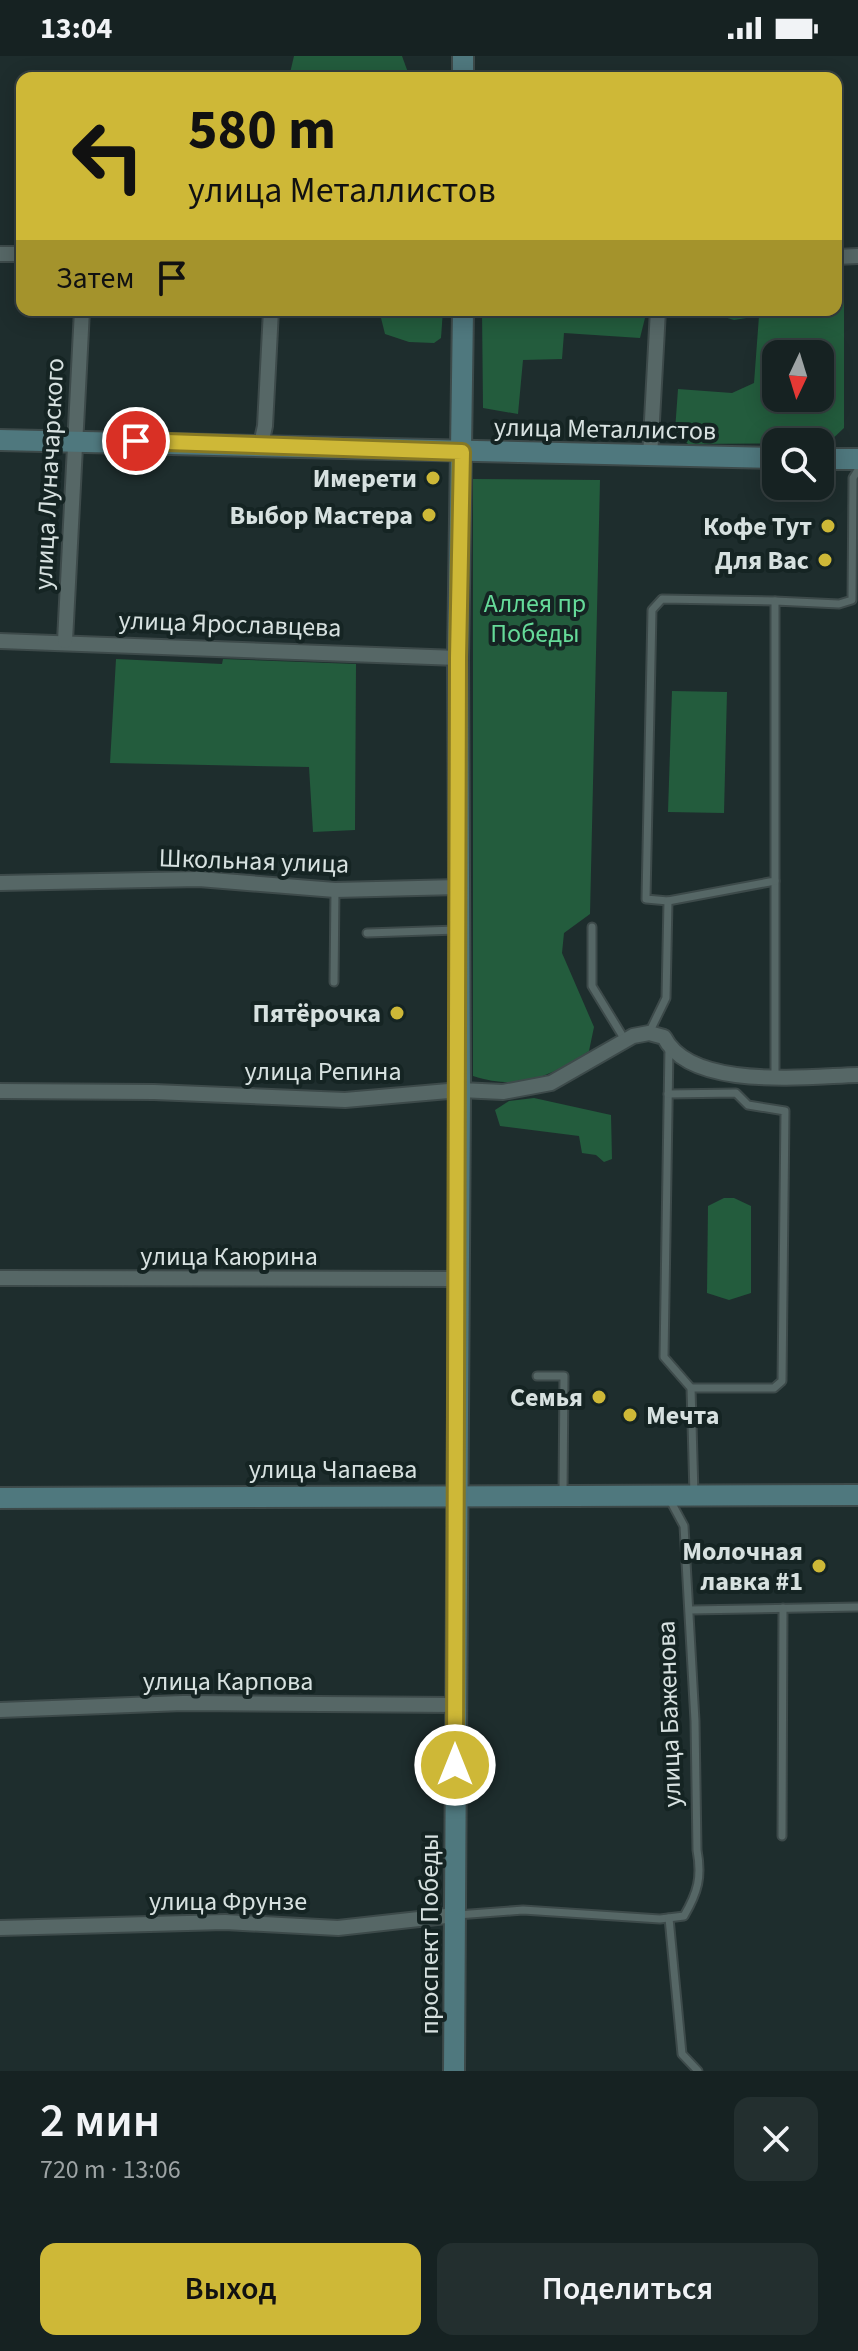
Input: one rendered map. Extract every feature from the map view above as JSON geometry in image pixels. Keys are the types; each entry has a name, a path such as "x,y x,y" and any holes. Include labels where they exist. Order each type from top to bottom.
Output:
{"street":[{"name":"улица Луначарского","path":"65,641 82,316"},
{"path":"261,444 271,316"},
{"name":"проспект Победы","path":"454,2071 460,1090 458,658 463,316"},
{"path":"650,457 658,316"},
{"name":"улица Металлистов","path":"0,440 762,458"},
{"path":"834,459 858,459"},
{"name":"улица Ярославцева","path":"0,641 65,641 458,658"},
{"name":"Школьная улица","path":"0,883 199,879 335,890 459,887"},
{"path":"649,1033 664,1037 669,1047 732,1077 858,1075"},
{"name":"улица Репина","path":"0,1091 154,1092 345,1100 460,1090 503,1092 551,1083 625,1040 649,1033"},
{"name":"улица Каюрина","path":"0,1278 458,1279"},
{"name":"улица Чапаева","path":"0,1498 457,1494 858,1495"},
{"name":"улица Карпова","path":"0,1710 183,1703 456,1705"},
{"name":"улица Фрунзе","path":"0,1928 225,1922 338,1928 455,1915"}],"lane":[{"path":"775,881 668,901 646,899 652,610 662,599 839,604 855,600 853,478 858,470"},
{"path":"775,601 775,1078"},
{"path":"334,982 335,890"},
{"path":"649,1033 666,998 668,901"},
{"path":"592,927 592,986 625,1040"},
{"path":"367,933 459,930"},
{"path":"669,1047 664,1357 691,1388 694,1495"},
{"path":"668,1094 736,1093 748,1105 785,1111 782,1381 774,1388 691,1388"},
{"path":"537,1376 564,1376 563,1495"},
{"name":"улица Баженова","path":"667,1495 684,1526 690,1610 697,1850 701,1874 698,1893 684,1916 669,1918"},
{"path":"690,1610 858,1607"},
{"path":"782,1836 783,1608"},
{"path":"455,1915 523,1910 669,1918 682,2054 698,2071"}],"green space":[{"path":"294,56 402,56 408,72 290,72"},
{"path":"842,284 844,428 834,437 834,428 762,428 762,443 688,444 675,431 678,389 732,393 754,383 759,316 842,316"},
{"path":"380,316 443,316 441,338 434,343 409,342 385,334"},
{"path":"482,316 646,316 640,338 564,333 562,359 523,360 518,414 483,408"},
{"path":"721,316 759,316 734,320"},
{"name":"Аллея пр Победы","path":"473,479 600,480 590,914 564,933 562,953 594,1027 589,1051 561,1068 520,1082 473,1076"},
{"path":"116,659 222,664 223,659 356,664 355,830 313,832 309,767 110,763"},
{"path":"672,691 727,692 724,813 668,812"},
{"path":"534,1098 611,1115 612,1159 604,1162 596,1155 582,1153 579,1136 500,1126 495,1110 509,1101"},
{"path":"724,1198 734,1198 751,1206 751,1293 729,1300 707,1293 708,1206"}],"place":[{"name":"Имерети","path":"433,478"},
{"name":"Выбор Мастера","path":"429,515"},
{"name":"Кофе Тут","path":"828,526"},
{"name":"Для Вас","path":"825,560"},
{"name":"Пятёрочка","path":"397,1013"},
{"name":"Семья","path":"599,1397"},
{"name":"Мечта","path":"630,1415"},
{"name":"Молочная лавка #1","path":"819,1566"}],"route":[{"path":"136,441 462,452 458,658 460,1090 455,1765"}]}
